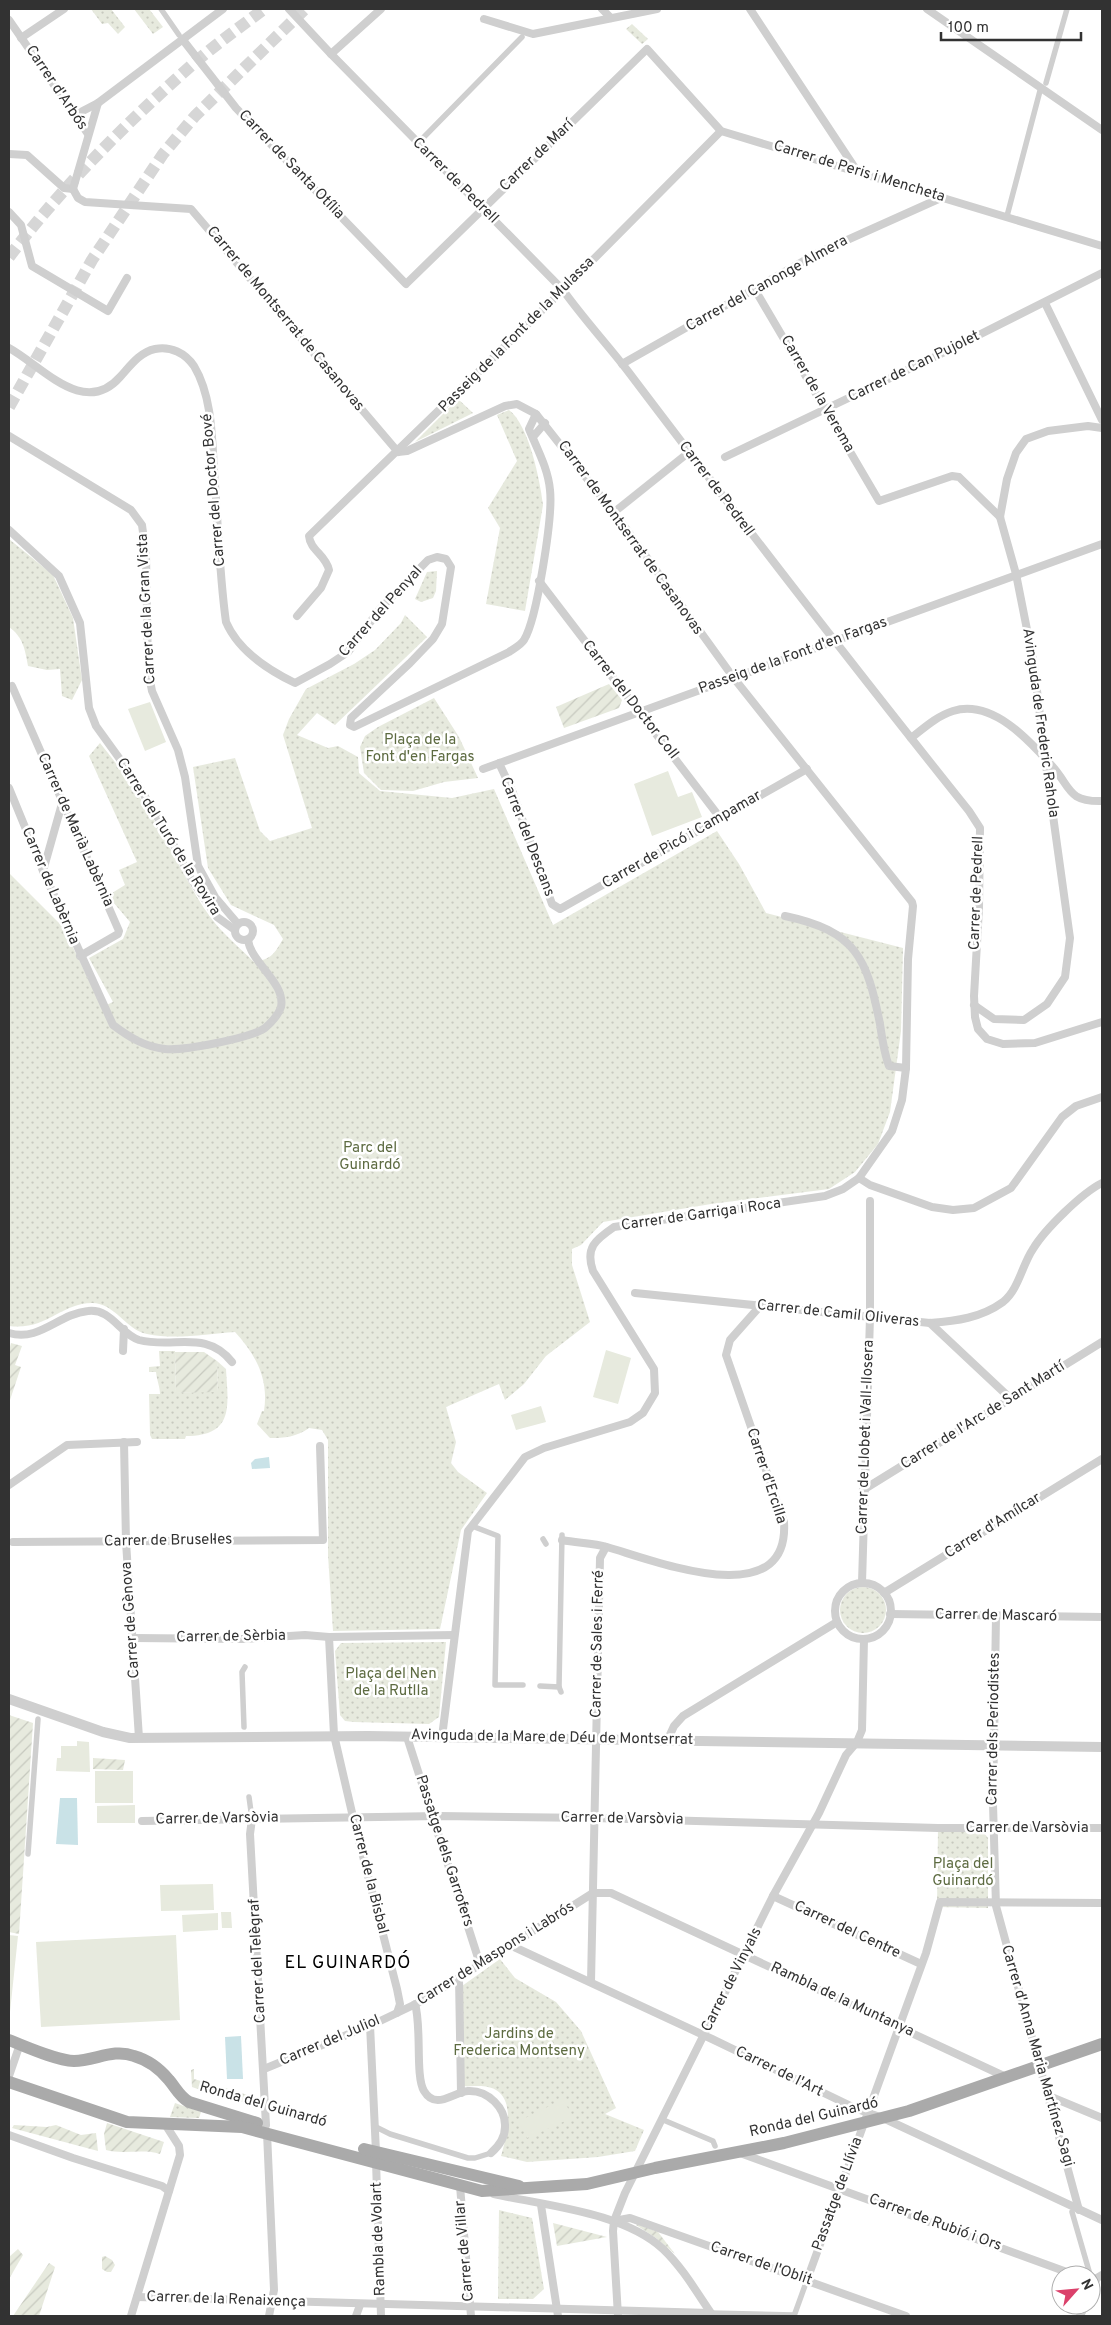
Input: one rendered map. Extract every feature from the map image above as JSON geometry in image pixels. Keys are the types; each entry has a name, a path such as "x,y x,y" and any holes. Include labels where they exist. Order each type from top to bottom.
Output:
{"main road":[{"name":"Ronda del Guinardó","path":"14,2042 74,2061 106,2054 120,2053 133,2055 154,2066 167,2078 180,2096 189,2102 266,2129 376,2157 499,2180 524,2187"},
{"name":"Ronda del Guinardó","path":"376,2157 460,2186 482,2191 587,2184 738,2152 866,2118 883,2118 1102,2044"},
{"name":"Ronda del Guinardó","path":"9,2082 127,2122 230,2125 266,2129"}],"street":[{"path":"21,38 64,9"},
{"name":"Carrer de Santa Otília","path":"161,9 236,108 406,284"},
{"path":"75,115 98,103 181,37 223,9"},
{"name":"Carrer de Pedrell","path":"289,9 563,290 593,331 622,364 688,453 969,811 980,828 974,1005 974,1017 978,1028 987,1039 1002,1044 1035,1043 1102,1022"},
{"path":"331,54 381,9"},
{"path":"602,9 611,18"},
{"path":"484,19 533,34 657,9"},
{"path":"750,9 857,171"},
{"path":"927,9 1044,85 1102,130"},
{"path":"1007,216 1067,9"},
{"name":"Carrer d'Arbós","path":"9,20 88,134 74,189"},
{"path":"423,138 522,37"},
{"name":"Carrer de Marí","path":"406,284 647,49 722,131"},
{"path":"88,134 98,103"},
{"name":"Carrer de Peris i Mencheta","path":"722,131 943,196 1102,246"},
{"name":"Passeig de la Font de la Mulassa","path":"297,616 321,588 329,566 326,560 310,544 309,536 398,452 722,131"},
{"name":"Carrer de Montserrat de Casanovas","path":"9,154 27,155 64,188 74,189 78,198 85,202 191,209 398,452 407,451 505,406 517,404 536,414 545,423 733,677 912,902 913,920 908,959 906,1068 902,1100 892,1131 859,1178"},
{"name":"Carrer del Canonge Almera","path":"622,364 816,254 943,196"},
{"path":"9,212 21,225 32,266 108,311 127,278"},
{"name":"Carrer de Can Pujolet","path":"725,457 826,410 1102,273"},
{"name":"Carrer de la Verema","path":"754,288 879,500 952,476 959,477 1000,517"},
{"path":"1044,303 1102,420"},
{"name":"Carrer del Doctor Bové","path":"9,348 59,382 79,392 87,393 108,388 116,382 135,360 154,349 175,350 195,367 202,385 210,420 226,622 240,643 262,662 294,684"},
{"path":"536,414 529,428 546,472 551,508 539,581"},
{"path":"533,438 545,423"},
{"name":"Avinguda de Frederic Rahola","path":"974,1005 994,1019 1024,1020 1047,1004 1065,977 1070,938 1034,664 1016,574 1000,517 1007,480 1016,452 1026,439 1048,431 1088,426 1102,428"},
{"name":"Carrer de la Gran Vista","path":"9,436 131,510 142,524 146,555 148,670 152,691 178,750 185,777 198,866 215,898 236,927"},
{"path":"613,513 688,453"},
{"name":"Carrer del Turó de la Rovira","path":"9,530 60,576 80,623 89,708 96,726 135,780 171,840 193,882 217,917 236,927"},
{"name":"Passeig de la Font d'en Fargas","path":"483,769 638,711 1102,544"},
{"name":"Carrer del Penyal","path":"294,684 348,652 380,609 428,560 437,557 446,559 451,567 442,624 433,639 410,663 355,713 351,718 350,724 354,727 509,652 523,641 532,617 539,581"},
{"name":"Carrer del Doctor Coll","path":"539,581 721,819"},
{"name":"Carrer de Marià Labèrnia","path":"12,686 119,931 118,934 80,956"},
{"path":"911,738 931,722 954,711 975,710 997,716 1045,758 1054,768 1069,792 1080,798 1102,800"},
{"name":"Carrer del Descans","path":"499,762 514,793 552,904 557,909"},
{"name":"Carrer de Picó i Campamar","path":"557,909 563,908 807,769"},
{"name":"Carrer de Labèrnia","path":"9,788 80,956 113,1025 130,1038 165,1049 192,1049 264,1029 277,1016 281,998 270,976 249,948 248,940"},
{"path":"43,871 63,800"},
{"path":"785,916 800,919 829,931 856,952 865,967 872,986 889,1066 906,1068"},
{"path":"245,922 252,926 254,934 248,940 238,939 236,927 245,922"},
{"path":"859,1178 870,1185 932,1207 953,1210 974,1208 1011,1188 1062,1117 1076,1106 1102,1097"},
{"name":"Carrer de Garriga i Roca","path":"442,1737 468,1531 525,1457 544,1448 630,1422 643,1413 652,1400 656,1385 654,1369 593,1271 589,1260 591,1248 597,1238 614,1227 825,1196 843,1189 859,1178"},
{"path":"930,1323 971,1318 1004,1301 1015,1286 1033,1249 1041,1238 1078,1200 1102,1183"},
{"name":"Carrer de Llobet i Vall-llosera","path":"862,1583 863,1490 870,1317 870,1201"},
{"name":"Carrer de Camil Oliveras","path":"635,1293 930,1323 1011,1398"},
{"name":"Carrer d'Ercilla","path":"562,1538 722,1576 741,1576 753,1573 778,1554 785,1540 784,1522 726,1354 730,1340 761,1305"},
{"path":"9,1333 33,1335 76,1314 92,1310 109,1316 130,1336 142,1341 211,1344 221,1350 232,1362"},
{"path":"123,1351 124,1329"},
{"name":"Carrer de l'Arc de Sant Martí","path":"863,1490 1102,1342"},
{"name":"Carrer de Gènova","path":"124,1442 126,1542 139,1738"},
{"path":"9,1485 67,1445 137,1442"},
{"name":"Carrer de Brusel·les","path":"13,1542 322,1540 320,1446"},
{"name":"Carrer d'Amílcar","path":"884,1593 1102,1459"},
{"path":"472,1526 498,1536 494,1685 523,1685"},
{"path":"540,1686 560,1690 562,1538"},
{"name":"Carrer de Sales i Ferré","path":"591,1982 600,1558 606,1547"},
{"path":"862,1583 878,1588 884,1593 890,1607 890,1614 884,1629 864,1639 847,1634 837,1622 835,1614 837,1599 847,1587 862,1583"},
{"name":"Carrer de Mascaró","path":"890,1614 1102,1617"},
{"name":"Carrer dels Periodistes","path":"996,1616 994,1745 996,1902"},
{"path":"668,1739 674,1726 684,1716 837,1622"},
{"name":"Carrer de Sèrbia","path":"133,1638 243,1639 305,1635 329,1637 454,1635"},
{"name":"Carrer de la Bisbal","path":"329,1637 334,1735 397,1990 400,2004 397,2013"},
{"path":"856,1742 862,1730 864,1639"},
{"path":"244,1727 242,1672 245,1667"},
{"name":"Avinguda de la Mare de Déu de Montserrat","path":"9,1700 104,1732 139,1738 334,1735 856,1742 1102,1748"},
{"path":"28,1854 38,1719"},
{"name":"Passatge dels Garrofers","path":"407,1737 480,1964"},
{"name":"Carrer de Vinyals","path":"614,2221 634,2174 745,1956 773,1896 812,1824 846,1755 856,1742"},
{"name":"Carrer del Telègraf","path":"249,1797 252,1819 250,1834 264,2069 273,2301 269,2316"},
{"name":"Carrer de Varsòvia","path":"142,1821 433,1816 594,1818 938,1828 994,1826 1102,1828"},
{"name":"Carrer de Maspons i Labrós","path":"397,2013 512,1946 593,1893"},
{"name":"Rambla de la Muntanya","path":"593,1893 611,1893 1006,2077"},
{"name":"Carrer del Centre","path":"773,1896 921,1964"},
{"name":"Passatge de Llívia","path":"794,2316 921,1964 940,1902 996,1902"},
{"path":"996,1902 1102,1903"},
{"name":"Carrer d'Anna Maria Martínez Sagi","path":"996,1902 999,1921 1049,2096 1088,2265"},
{"name":"Carrer de l'Art","path":"512,1946 704,2035 866,2118"},
{"path":"459,1978 461,2093"},
{"path":"374,2126 390,2134 468,2158 491,2153 499,2144 505,2131 505,2118 501,2109 495,2101 482,2093 472,2091 461,2093 445,2101 433,2099 424,2092 421,2082 418,2020 415,2004"},
{"name":"Carrer del Juliol","path":"264,2069 397,2013"},
{"name":"Rambla de Volart","path":"370,2025 381,2316"},
{"path":"9,2076 14,2042"},
{"path":"1049,2096 1102,2118"},
{"path":"883,2118 1076,2211 1102,2220"},
{"path":"661,2119 713,2141 716,2146"},
{"path":"132,2316 181,2152 166,2124"},
{"path":"9,2135 162,2186 169,2191"},
{"name":"Carrer de Rubió i Ors","path":"738,2152 1051,2266"},
{"name":"Carrer de Villar","path":"460,2186 471,2316"},
{"path":"482,2191 614,2221 639,2232 664,2250 684,2274 712,2314"},
{"path":"541,2205 557,2313"},
{"name":"Carrer de l'Oblit","path":"614,2221 620,2218 630,2218 906,2316"},
{"path":"614,2221 617,2313"},
{"name":"Carrer de la Renaixença","path":"137,2297 470,2307 557,2313 794,2316"},
{"path":"356,2316 360,2305"}],"green space":[{"path":"91,9 111,9 125,27 118,34 108,23 102,24"},
{"path":"134,9 149,9 163,27 153,34"},
{"path":"632,24 648,39 642,44 626,29"},
{"path":"458,399 473,413 415,442"},
{"path":"509,410 516,417 528,440 543,505 525,611 486,604 500,528 488,508 517,461 497,415"},
{"path":"9,539 53,575 73,618 82,680 72,700 62,696 60,669 47,670 28,666 20,639 9,627"},
{"path":"437,571 436,591 433,598 421,602 415,599 427,572"},
{"name":"Parc del Guinardó","path":"405,615 427,637 335,725 317,713 297,735 328,748 338,746 358,757 359,773 380,791 452,798 494,789 553,925 717,831 739,864 766,913 903,948 901,1031 890,1112 878,1144 855,1172 829,1189 711,1204 603,1222 581,1245 572,1249 572,1265 590,1322 546,1356 524,1384 505,1400 499,1384 446,1407 456,1442 451,1463 458,1472 487,1493 461,1530 440,1629 333,1631 328,1555 328,1440 322,1430 309,1428 290,1436 270,1438 257,1424 262,1411 264,1411 265,1388 263,1378 255,1359 235,1332 180,1337 147,1334 140,1332 107,1307 92,1303 71,1307 33,1325 9,1326 9,873 63,927 102,1007 113,1002 89,958 123,939 130,922 113,902 112,893 125,885 119,870 137,862 89,756 100,743 125,775 147,809 191,887 211,918 254,962 269,957 275,952 283,939 274,925 231,905 208,868 193,767 235,758 260,831 270,841 312,828 283,735 289,719 306,689 354,664 375,650 401,623"},
{"path":"609,684 622,700 619,708 564,728 556,707"},
{"name":"Plaça de la Font d'en Fargas","path":"434,698 459,737 478,778 444,782 413,791 381,790 364,773 360,747 365,736 378,727"},
{"path":"150,702 166,742 145,751 128,709"},
{"path":"668,771 678,797 692,792 702,817 652,836 634,784"},
{"path":"11,1343 22,1346 15,1365 21,1367 9,1403 9,1351"},
{"path":"606,1350 631,1358 618,1404 593,1397"},
{"path":"159,1351 175,1351 176,1393 218,1391 217,1361 226,1369 227,1406 225,1416 221,1424 213,1431 202,1435 186,1436 185,1439 152,1439 150,1435 149,1394 160,1394 160,1389 156,1372 149,1372 149,1367 160,1366"},
{"path":"175,1352 204,1352 217,1361 218,1392 176,1393"},
{"path":"541,1406 546,1422 516,1430 511,1415"},
{"path":"863,1587 876,1591 882,1597 886,1610 882,1623 876,1629 863,1633 850,1629 844,1623 840,1610 844,1597 850,1591"},
{"name":"Plaça del Nen de la Rutlla","path":"446,1642 439,1717 429,1724 354,1722 345,1721 340,1715 335,1651 341,1643"},
{"path":"9,1715 33,1723 19,1934 9,1932"},
{"path":"77,1741 89,1742 90,1772 56,1771 57,1758 61,1758 61,1746 77,1746"},
{"path":"93,1758 125,1760 123,1770 93,1769"},
{"path":"95,1771 133,1771 133,1803 95,1803"},
{"path":"135,1805 135,1823 97,1823 97,1806"},
{"name":"Plaça del Guinardó","path":"938,1829 981,1829 988,1838 988,1908 937,1907"},
{"path":"213,1884 214,1910 161,1911 160,1885"},
{"path":"221,1912 231,1912 232,1928 222,1928"},
{"path":"218,1913 218,1930 183,1932 182,1915"},
{"path":"9,1935 18,1936 10,2012 9,2012"},
{"path":"176,1935 180,2020 41,2027 36,1942"},
{"name":"Jardins de Frederica Montseny","path":"500,1959 515,1978 556,2002 581,2031 616,2108 605,2114 644,2130 635,2151 598,2157 527,2162 501,2156 506,2138 508,2116 504,2098 497,2091 488,2087 464,2086 462,1986"},
{"path":"194,2069 194,2079 218,2086 215,2095 192,2087 191,2070"},
{"path":"222,2087 254,2097 244,2102 234,2101 235,2097 226,2094 225,2097 220,2096"},
{"path":"564,2099 572,2118 527,2138 519,2121"},
{"path":"175,2103 201,2112 199,2118 170,2117"},
{"path":"107,2123 164,2142 160,2154 154,2152 106,2150 104,2134"},
{"path":"14,2125 47,2127 56,2125 81,2135 96,2133 98,2151 12,2128"},
{"path":"499,2210 532,2218 544,2289 533,2299 498,2299"},
{"path":"553,2223 607,2237 557,2246"},
{"path":"636,2225 658,2232 675,2254 656,2238"},
{"path":"18,2249 23,2255 9,2279 9,2257"},
{"path":"105,2256 112,2260 115,2265 111,2272 102,2269 102,2257"},
{"path":"49,2263 55,2267 39,2316 13,2316"}],"water":[{"path":"269,1457 270,1468 252,1469 251,1463 255,1459"},
{"path":"60,1798 77,1798 78,1845 56,1844"},
{"path":"241,2036 243,2079 227,2079 225,2037"}],"tunnel":[{"path":"9,257 73,181 119,133 192,65 264,9"},
{"path":"9,407 92,260 163,154 195,116 305,9"}],"district":[{"name":"EL GUINARDÓ","path":"348,1963"}]}
